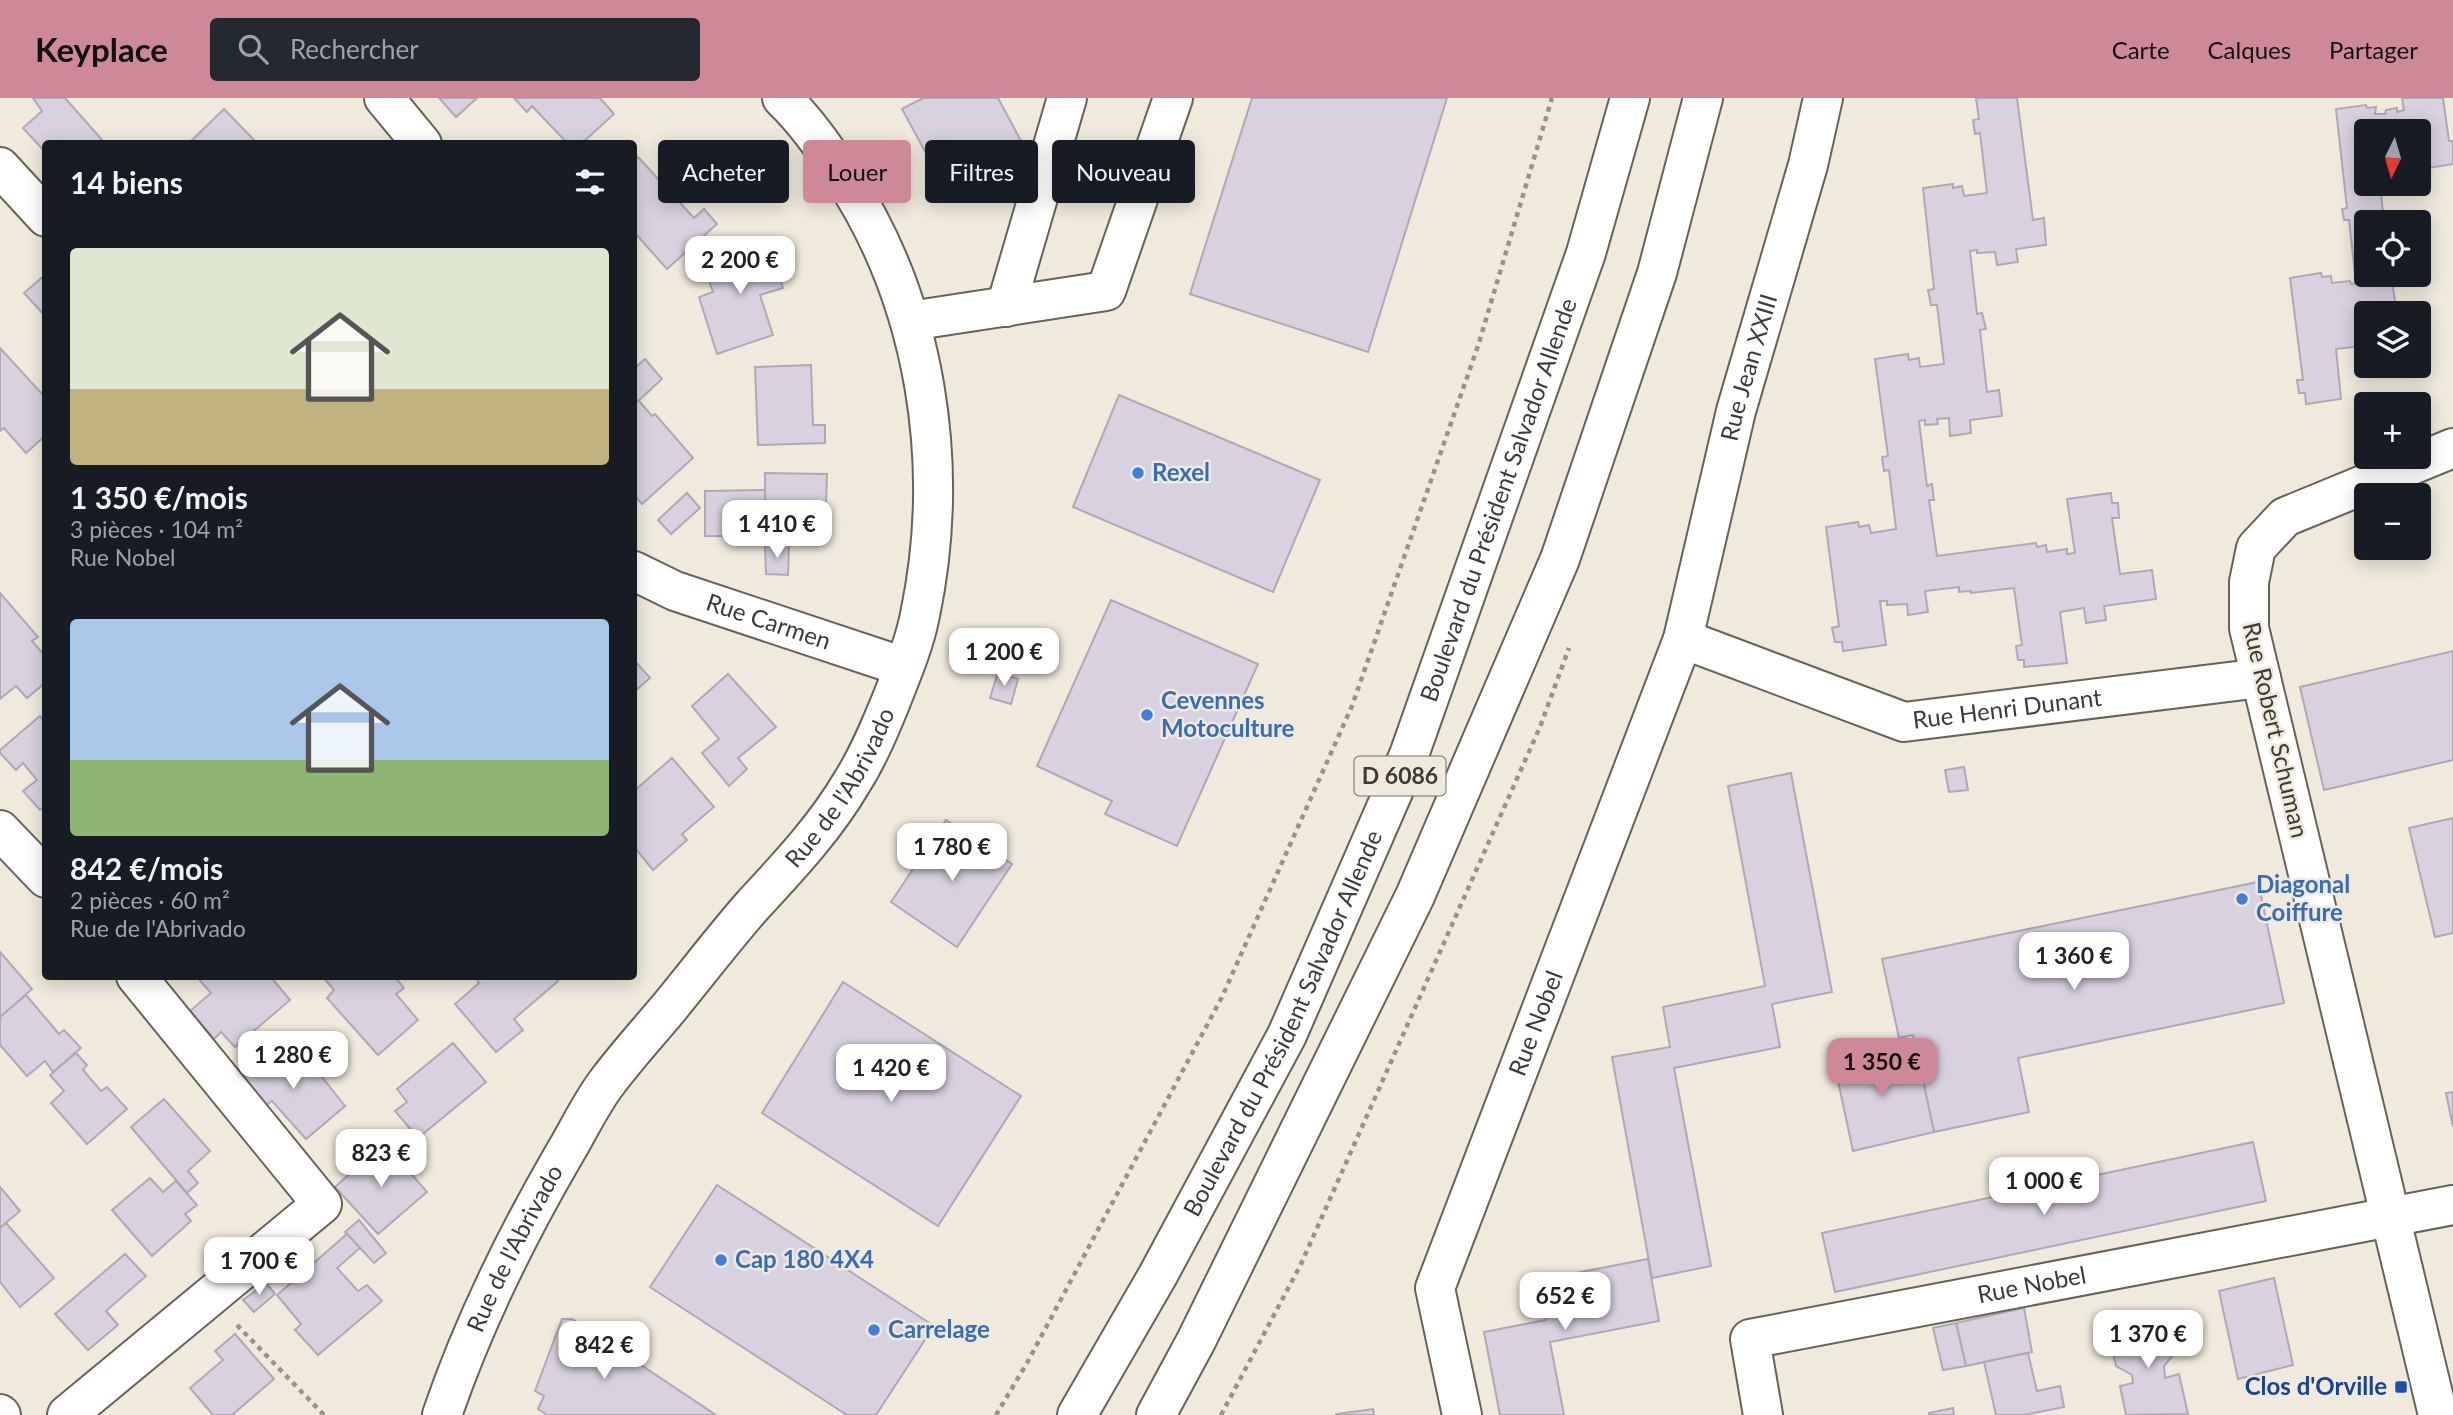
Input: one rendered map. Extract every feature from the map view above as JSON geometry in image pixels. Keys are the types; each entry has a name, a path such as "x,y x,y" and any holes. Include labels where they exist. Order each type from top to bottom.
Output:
{"street":[{"path":"384,98 419,140"},
{"name":"Rue de l'Abrivado","path":"442,1415 459,1366 520,1230 604,1086 750,908 825,823 854,780 904,667 922,607 934,493 930,418 910,321 876,230 827,151 797,112 782,98"},
{"path":"1006,307 1067,98"},
{"path":"910,321 1106,291 1173,98"},
{"name":"Boulevard du Président Salvador Allende","path":"1077,1415 1158,1275 1287,1035 1409,755 1586,253 1630,98"},
{"name":"D 6086","path":"1156,1415 1196,1341 1415,895 1560,559 1657,273 1703,98"},
{"name":"Rue Jean XXIII","path":"1683,639 1736,411 1808,165 1823,98"},
{"path":"0,167 42,213"},
{"name":"Rue Robert Schuman","path":"2438,1415 2249,628 2249,582 2256,548 2285,517 2453,448"},
{"name":"Rue Carmen","path":"637,572 675,591 904,667"},
{"name":"Rue Henri Dunant","path":"1683,639 1904,722 2261,678"},
{"name":"Rue Nobel","path":"1462,1415 1435,1288 1683,639"},
{"path":"0,830 42,874"},
{"path":"66,1415 322,1204 139,980"},
{"path":"2389,1216 2453,1205"},
{"name":"Rue Nobel","path":"1762,1415 1750,1339 2389,1216"}],"path":[{"path":"996,1415 1027,1363 1222,997 1352,706 1478,346 1552,98"},
{"path":"210,1296 324,1415"}],"building":[{"path":"33,98 65,98 102,140 42,140 42,149 23,128 42,111"},
{"path":"439,98 477,98 456,117"},
{"path":"514,98 600,98 614,114 585,140 564,140 532,106 527,112"},
{"path":"923,98 998,98 1020,140 925,140 925,152 902,109"},
{"path":"1252,98 1447,98 1368,352 1190,294"},
{"path":"1976,98 2017,98 2033,220 2044,218 2046,245 2016,249 2018,262 1997,265 1995,252 1970,251 1977,314 1982,313 1986,329 1980,330 1987,392 1999,390 2002,416 1970,420 1971,433 1950,436 1949,418 1937,419 1938,424 1925,425 1925,420 1919,421 1927,486 1932,484 1934,500 1929,500 1937,556 2036,543 2037,547 2046,545 2047,552 2067,549 2067,554 2075,553 2067,499 2111,493 2112,503 2118,503 2119,518 2112,518 2120,574 2152,570 2156,599 2104,606 2106,620 2086,623 2084,608 2060,612 2067,663 2024,667 2024,660 2018,660 2016,646 2022,645 2014,588 1971,593 1959,592 1959,587 1925,591 1928,612 1908,615 1907,604 1887,605 1887,601 1880,601 1886,645 1843,651 1842,642 1835,642 1832,628 1839,626 1826,527 1858,522 1859,527 1869,525 1871,533 1896,529 1889,470 1884,471 1882,457 1888,456 1875,359 1908,354 1909,360 1919,358 1920,367 1944,364 1937,305 1931,305 1928,290 1934,289 1923,188 1953,184 1953,188 1962,186 1964,196 1987,193 1980,133 1975,134 1973,120 1979,119"},
{"path":"2402,98 2443,98 2449,141 2453,141 2453,164 2431,168 2431,119 2354,119 2354,196 2381,196 2383,210 2354,210 2354,265 2349,220 2344,220 2342,209 2347,208 2336,109 2366,105 2367,108 2376,107 2375,114 2385,114 2386,110 2397,108 2397,112 2404,110"},
{"path":"224,109 254,140 192,140"},
{"path":"638,157 658,179 658,203 680,203 694,218 704,209 717,224 667,269 637,235"},
{"path":"768,241 783,288 760,295 773,335 717,354 699,297 713,292 703,263"},
{"path":"2321,273 2322,277 2331,276 2332,283 2350,281 2354,283 2354,287 2393,287 2395,301 2354,301 2354,347 2336,349 2341,399 2306,404 2305,393 2299,393 2297,380 2303,380 2290,278"},
{"path":"42,277 42,313 24,293"},
{"path":"0,348 42,394 42,439 26,453 4,428 0,431"},
{"path":"645,359 662,379 637,402 637,366"},
{"path":"811,365 813,425 825,425 825,443 758,445 755,367"},
{"path":"1119,395 1320,480 1273,592 1073,507"},
{"path":"637,401 652,416 655,414 693,458 642,504 637,498"},
{"path":"765,473 827,474 825,531 765,529"},
{"path":"765,490 766,536 705,536 705,491"},
{"path":"687,493 700,508 671,534 658,520"},
{"path":"765,545 789,545 788,575 766,574"},
{"path":"0,593 38,637 32,641 42,652 42,685 27,698 16,686 0,699"},
{"name":"Cevennes Motoculture","path":"1111,600 1258,664 1177,846 1105,814 1112,801 1037,766"},
{"path":"2453,651 2453,760 2324,790 2300,687"},
{"path":"637,663 650,678 637,689"},
{"path":"998,672 1018,679 1011,704 990,698"},
{"path":"728,674 776,727 738,758 747,769 729,786 702,753 719,739 692,706"},
{"path":"40,716 42,718 42,809 40,810 23,791 37,780 23,763 16,770 0,750"},
{"path":"672,758 714,807 682,834 687,840 653,870 637,851 637,788"},
{"path":"1964,767 1968,790 1949,792 1945,770"},
{"path":"1791,773 1832,992 1772,1004 1780,1047 1674,1068 1711,1266 1652,1278 1612,1057 1670,1047 1663,1007 1765,986 1728,786"},
{"path":"2453,818 2453,933 2435,937 2409,828"},
{"path":"946,820 1012,864 957,947 891,902"},
{"path":"2258,882 2284,1003 2018,1058 2029,1112 1934,1132 1913,1035 1899,1038 1882,959"},
{"path":"0,952 32,989 1,1017 0,1016"},
{"path":"200,980 273,980 290,1000 235,1047 221,1032 214,1039 190,1011 211,993"},
{"path":"325,980 397,980 404,988 396,994 418,1020 378,1055 327,998 334,990"},
{"path":"477,980 558,981 514,1019 523,1030 496,1052 455,1004 479,983"},
{"path":"843,982 1021,1096 938,1226 762,1113"},
{"path":"26,995 59,1034 64,1030 81,1048 53,1072 45,1061 27,1076 0,1045 0,1017"},
{"path":"453,1043 486,1082 418,1138 395,1111 407,1102 397,1089"},
{"path":"1862,1047 1866,1063 1917,1052 1934,1132 1853,1151 1832,1053"},
{"path":"267,1050 283,1068 302,1052 345,1106 306,1139 272,1101 265,1106 238,1076"},
{"path":"76,1053 87,1065 83,1070 101,1091 107,1087 127,1109 87,1144 51,1103 64,1091 50,1075"},
{"path":"2453,1092 2453,1127 2446,1093"},
{"path":"164,1099 210,1151 188,1171 198,1183 187,1193 131,1127"},
{"path":"2253,1142 2266,1201 1835,1292 1822,1233"},
{"path":"384,1143 427,1192 378,1234 335,1187"},
{"path":"150,1178 163,1192 176,1181 197,1205 185,1214 191,1221 152,1256 112,1210"},
{"path":"717,1185 934,1326 876,1415 847,1415 650,1287"},
{"path":"0,1187 20,1211 0,1228"},
{"path":"359,1220 386,1253 374,1263 345,1232"},
{"path":"6,1223 54,1278 20,1307 0,1282 0,1228"},
{"path":"347,1234 360,1248 337,1268 358,1291 367,1285 382,1301 318,1355 295,1330 301,1324 277,1295"},
{"path":"125,1254 146,1276 106,1311 118,1325 88,1350 55,1314"},
{"path":"1648,1259 1659,1321 1550,1342 1564,1415 1500,1415 1484,1332 1546,1320 1539,1280"},
{"path":"2274,1278 2293,1365 2238,1379 2219,1291"},
{"path":"266,1283 275,1294 254,1312 243,1300"},
{"path":"2024,1308 2032,1352 1966,1366 1956,1323"},
{"path":"2149,1317 2171,1336 2174,1354 2164,1366 2165,1378 2179,1374 2188,1414 2126,1415 2120,1386 2133,1383 2132,1375 2116,1366 2112,1348 2126,1322"},
{"path":"562,1319 572,1319 716,1415 547,1415 538,1409 544,1396 535,1391"},
{"path":"1956,1323 1966,1366 1943,1370 1933,1328"},
{"path":"235,1334 274,1379 232,1415 213,1415 190,1388 223,1360 215,1351"},
{"path":"2028,1353 2037,1391 2060,1386 2064,1407 2024,1415 1996,1415 1984,1362"},
{"path":"1953,1408 1954,1415 1929,1415 1929,1413"},
{"path":"1373,1409 1374,1415 1336,1415 1336,1414"}],"place":[{"name":"Rexel","path":"1138,473"},
{"name":"Cevennes Motoculture","path":"1147,715"},
{"name":"Diagonal Coiffure","path":"2242,899"},
{"name":"Cap 180 4X4","path":"721,1260"},
{"name":"Carrelage","path":"874,1330"},
{"name":"Clos d'Orville","path":"2401,1387"}]}
